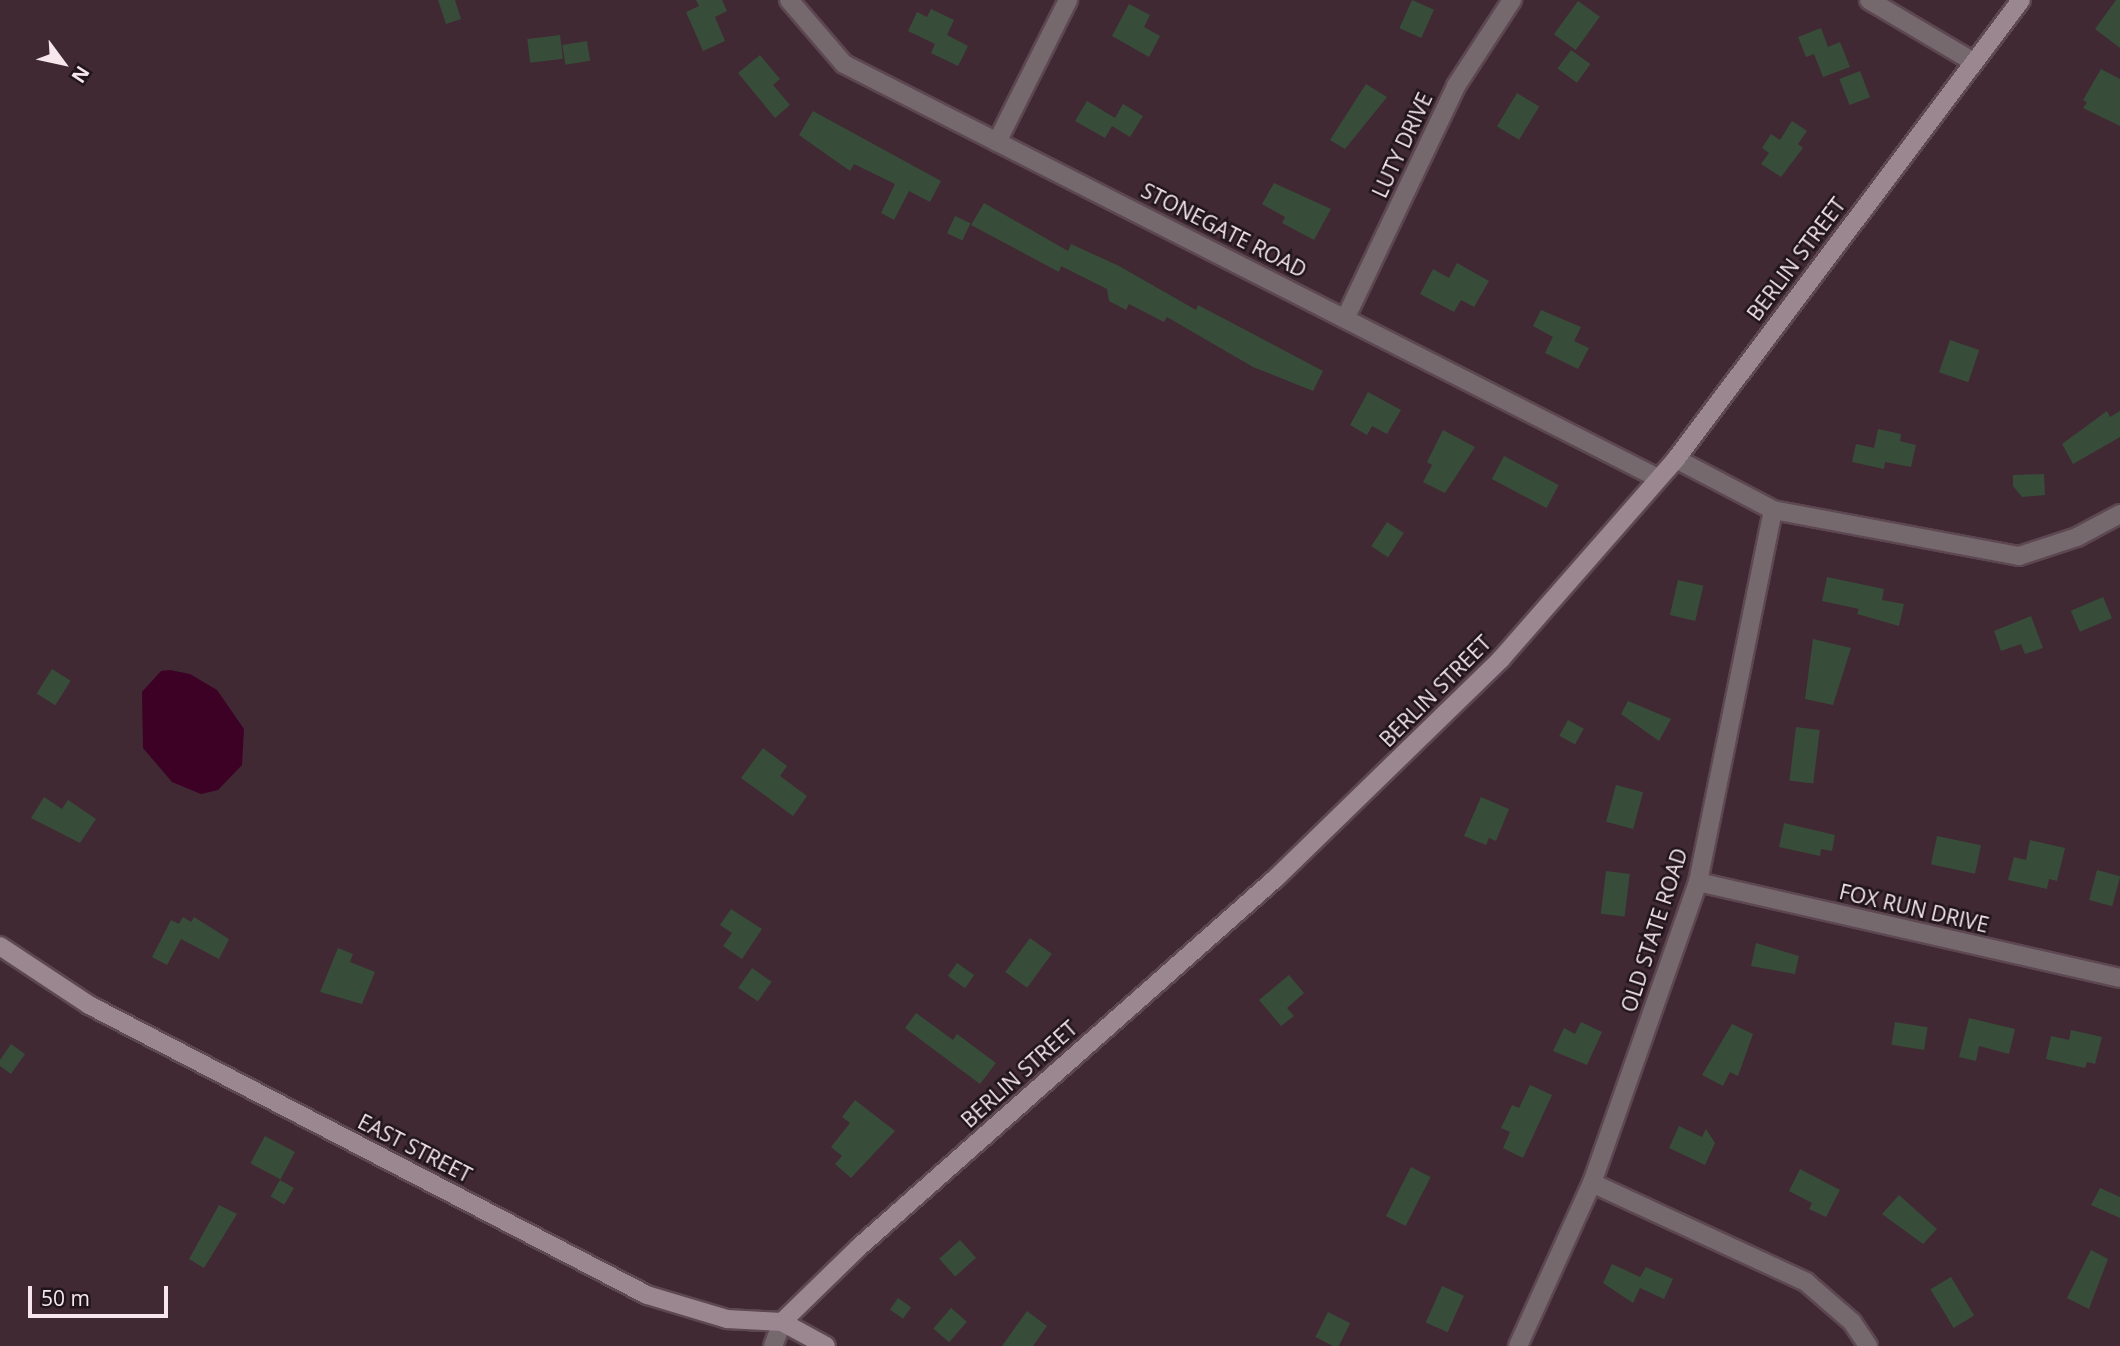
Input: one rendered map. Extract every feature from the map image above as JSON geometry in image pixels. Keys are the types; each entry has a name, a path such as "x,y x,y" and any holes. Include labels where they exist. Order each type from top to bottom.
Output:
{"main road":[{"name":"BERLIN STREET","path":"782,1322 859,1247 1276,877 1501,659 1676,459 1972,61 2021,0"},
{"name":"EAST STREET","path":"0,946 89,1005 648,1295 727,1319 782,1322 826,1346"}],"street":[{"name":"STONEGATE ROAD","path":"789,0 844,64 1658,478"},
{"path":"997,142 1068,0"},
{"name":"LUTY DRIVE","path":"1346,317 1456,86 1512,0"},
{"path":"1869,0 1972,61"},
{"path":"1676,459 1773,510 2020,556 2077,537 2120,514"},
{"name":"OLD STATE ROAD","path":"1518,1346 1592,1184 1698,882 1773,510"},
{"name":"FOX RUN DRIVE","path":"1698,882 2120,978"},
{"path":"1592,1184 1806,1282 1853,1322 1868,1346"},
{"path":"773,1346 782,1322"}],"shaded area":[{"path":"161,671 190,674 217,690 244,729 242,765 218,790 201,794 172,782 143,748 142,692"}],"building":[{"path":"438,0 455,0 461,19 446,24"},
{"path":"696,0 722,0 727,11 715,17 725,41 703,51 686,12 699,6"},
{"path":"1412,0 1434,10 1421,38 1399,28"},
{"path":"2116,0 2120,0 2120,48 2095,29"},
{"path":"1578,1 1600,17 1576,50 1554,34"},
{"path":"1129,4 1150,15 1144,27 1160,36 1149,57 1112,36"},
{"path":"931,9 954,20 947,35 968,46 958,66 931,53 935,44 908,31 917,12 927,17"},
{"path":"1821,28 1828,47 1840,42 1850,67 1823,77 1814,54 1806,57 1798,37"},
{"path":"560,35 563,59 530,63 527,39"},
{"path":"587,41 590,61 565,65 562,45"},
{"path":"1571,50 1590,64 1577,83 1557,69"},
{"path":"760,55 780,79 773,85 790,105 775,118 738,73"},
{"path":"2101,69 2120,79 2120,126 2083,108 2087,102 2083,100"},
{"path":"1860,71 1870,97 1849,105 1839,79"},
{"path":"1366,84 1387,97 1345,149 1330,140"},
{"path":"1517,93 1539,106 1519,140 1497,126"},
{"path":"1087,101 1115,118 1123,104 1143,116 1130,137 1112,126 1105,138 1075,121"},
{"path":"813,111 941,181 930,202 909,191 894,220 881,213 895,184 854,164 850,171 799,135"},
{"path":"1792,121 1807,131 1798,144 1803,148 1781,177 1761,164 1769,153 1762,148 1771,134 1780,140"},
{"path":"1274,183 1331,209 1314,240 1282,223 1285,217 1262,204"},
{"path":"984,203 1068,251 1071,244 1119,266 1196,310 1198,305 1323,371 1313,391 1253,367 1167,317 1164,322 1129,304 1126,310 1109,301 1107,289 1061,266 1059,272 971,225"},
{"path":"955,216 970,223 962,240 947,233"},
{"path":"1457,263 1489,281 1474,307 1461,300 1454,312 1420,294 1433,269 1449,278"},
{"path":"1541,310 1581,327 1574,341 1589,348 1578,369 1545,353 1553,337 1533,326"},
{"path":"1950,340 1979,350 1968,382 1939,372"},
{"path":"1368,392 1401,410 1387,434 1372,426 1367,435 1350,425"},
{"path":"2107,411 2110,417 2120,411 2120,437 2073,464 2062,444"},
{"path":"1878,429 1901,434 1900,441 1916,445 1911,467 1885,462 1884,469 1852,462 1856,444 1874,448"},
{"path":"1443,430 1475,447 1445,493 1423,482 1432,465 1427,462"},
{"path":"1504,456 1559,485 1547,508 1492,479"},
{"path":"2044,474 2045,495 2022,497 2013,486 2013,475"},
{"path":"1387,522 1404,533 1388,557 1371,546"},
{"path":"1827,577 1884,589 1882,600 1904,604 1899,626 1857,614 1859,609 1822,601"},
{"path":"1678,580 1703,586 1695,621 1670,615"},
{"path":"2103,597 2112,618 2080,632 2071,611"},
{"path":"2031,616 2043,648 2025,654 2021,644 2001,651 1994,631"},
{"path":"1813,639 1851,648 1833,705 1805,699"},
{"path":"52,669 71,681 55,705 37,694"},
{"path":"1628,701 1671,719 1659,741 1621,714"},
{"path":"1568,720 1584,729 1575,744 1559,736"},
{"path":"1796,727 1820,730 1813,784 1789,781"},
{"path":"763,748 787,766 780,776 807,796 793,816 741,778"},
{"path":"1616,785 1643,792 1633,829 1606,822"},
{"path":"44,797 62,809 68,800 96,819 80,843 31,818"},
{"path":"1481,797 1509,809 1496,841 1489,838 1486,845 1464,836"},
{"path":"1784,823 1835,835 1832,851 1821,849 1820,856 1779,847"},
{"path":"1937,836 1981,845 1975,874 1931,864"},
{"path":"2030,840 2065,848 2057,881 2049,879 2047,889 2008,880 2014,857 2026,860"},
{"path":"2097,870 2120,876 2112,906 2089,900"},
{"path":"1606,871 1630,874 1625,917 1601,914"},
{"path":"731,909 762,929 742,959 723,946 732,933 720,925"},
{"path":"183,917 191,922 194,917 229,939 219,959 181,939 167,965 152,957 171,920 179,924"},
{"path":"1030,938 1052,954 1027,988 1005,972"},
{"path":"1756,943 1799,956 1795,974 1751,966"},
{"path":"338,948 353,954 350,962 375,972 362,1004 320,992"},
{"path":"957,963 974,975 965,988 948,976"},
{"path":"752,968 772,982 758,1001 738,988"},
{"path":"1289,975 1304,993 1287,1008 1294,1016 1281,1026 1259,1000"},
{"path":"916,1013 953,1040 957,1034 996,1063 980,1084 905,1028"},
{"path":"1969,1018 2015,1029 2009,1054 1979,1046 1976,1061 1959,1057"},
{"path":"1581,1022 1602,1032 1587,1065 1553,1051 1564,1028 1575,1034"},
{"path":"1895,1022 1928,1027 1924,1050 1891,1045"},
{"path":"1732,1024 1753,1034 1738,1076 1730,1072 1723,1086 1702,1075"},
{"path":"2071,1030 2102,1037 2095,1064 2087,1062 2085,1068 2046,1059 2051,1036 2069,1040"},
{"path":"11,1044 25,1054 11,1074 0,1066 0,1060"},
{"path":"1530,1085 1552,1095 1523,1158 1503,1148 1510,1132 1501,1128 1512,1105 1519,1108"},
{"path":"855,1100 895,1131 851,1178 835,1164 842,1156 831,1147 850,1123 842,1117"},
{"path":"1679,1126 1702,1137 1706,1129 1715,1143 1705,1165 1669,1148"},
{"path":"265,1136 295,1152 280,1179 250,1163"},
{"path":"1411,1167 1431,1177 1406,1226 1386,1216"},
{"path":"1800,1169 1840,1190 1826,1217 1809,1209 1812,1203 1789,1191"},
{"path":"280,1180 294,1188 284,1204 270,1196"},
{"path":"2100,1188 2120,1197 2120,1218 2091,1205"},
{"path":"1899,1195 1937,1229 1923,1244 1882,1214"},
{"path":"219,1205 237,1214 204,1268 189,1259"},
{"path":"960,1240 976,1258 955,1277 939,1259"},
{"path":"2091,1250 2108,1259 2089,1309 2067,1298"},
{"path":"1612,1264 1640,1277 1646,1267 1673,1279 1664,1299 1640,1288 1633,1303 1603,1283"},
{"path":"1951,1277 1974,1316 1954,1328 1930,1289"},
{"path":"1442,1286 1464,1296 1448,1332 1426,1323"},
{"path":"898,1298 911,1307 903,1319 890,1309"},
{"path":"951,1308 967,1322 949,1342 933,1328"},
{"path":"1027,1311 1047,1326 1033,1346 1002,1346"},
{"path":"1328,1312 1350,1323 1339,1346 1315,1337"}]}
